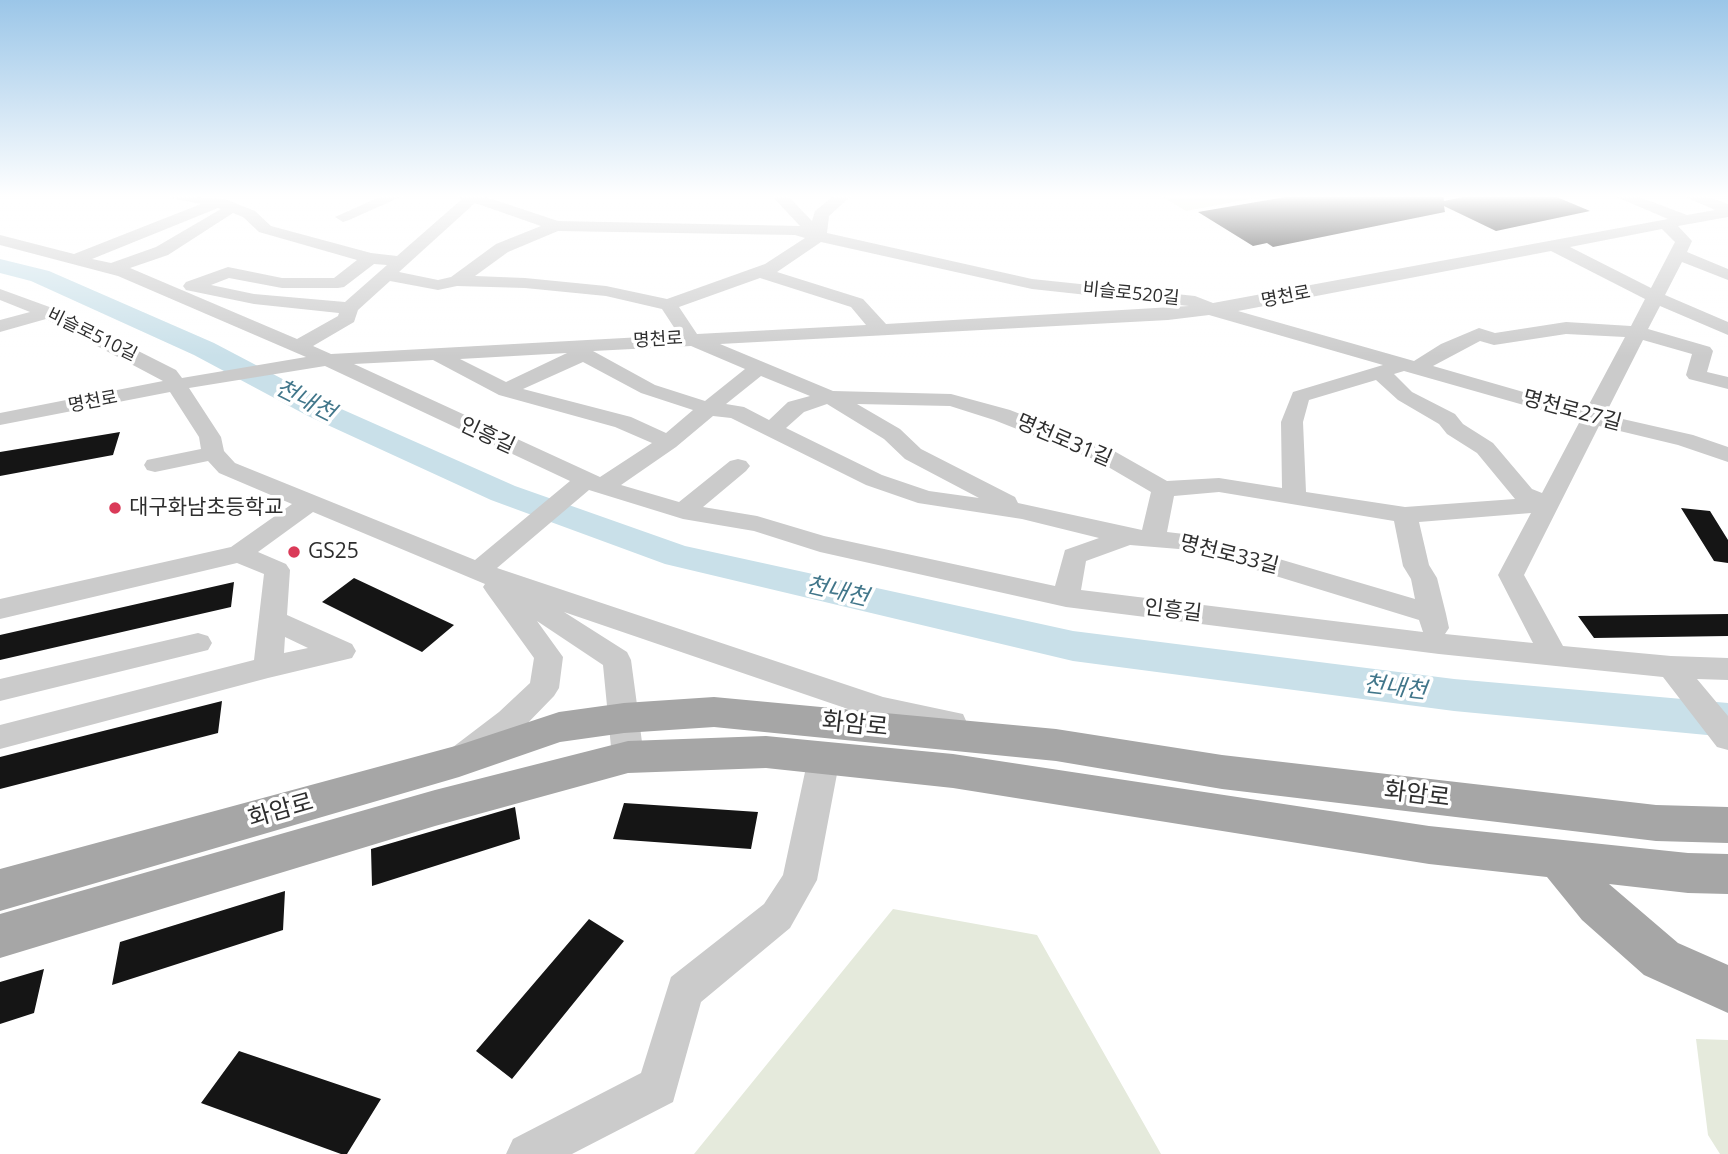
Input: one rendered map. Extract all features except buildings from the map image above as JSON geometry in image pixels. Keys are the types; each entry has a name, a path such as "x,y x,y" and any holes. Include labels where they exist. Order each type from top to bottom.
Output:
{"main road":[{"name":"화암로","path":"0,936 435,808 626,738 714,712 1056,745 1222,772 1656,823 1728,825"},
{"name":"화암로","path":"0,890 459,761 559,727 626,738 953,771 1429,845 1708,873"},
{"path":"1560,860 1598,905 1661,960 1728,989"}],"street":[{"path":"34,249 76,260 119,266 192,290 349,309"},
{"path":"76,260 109,249"},
{"path":"119,266 165,249"},
{"path":"337,249 370,258 403,262"},
{"path":"192,290 298,354 347,317 349,309 416,249"},
{"path":"457,281 501,249"},
{"path":"192,290 228,272 282,283 382,280 438,285 457,281 525,283 593,290 668,305 771,268 799,249"},
{"name":"비슬로520길","path":"875,249 1032,284 1195,301 1210,309"},
{"name":"명천로","path":"0,419 176,386 298,354 325,360 577,350 691,339 1168,314 1242,305 1539,249"},
{"path":"1560,249 1728,330"},
{"path":"1553,655 1511,575 1680,249"},
{"path":"1677,254 1728,275"},
{"path":"338,283 370,258"},
{"path":"760,272 857,303 880,329"},
{"path":"254,299 282,283"},
{"name":"비슬로510길","path":"0,294 48,313 169,374 210,437 213,453"},
{"path":"668,305 691,339"},
{"name":"명천로27길","path":"1210,309 1592,418 1685,440 1728,455"},
{"path":"0,326 48,313"},
{"path":"1294,497 1293,416 1300,396 1380,372 1410,366 1479,334 1494,339 1566,328 1637,332 1703,351 1696,375 1728,383"},
{"name":"명천로31길","path":"691,339 830,397 892,434 913,454"},
{"path":"506,391 577,350"},
{"name":"명천로33길","path":"577,350 648,389 710,409 736,412 874,480 926,498 1022,511 1140,538 1192,542 1432,614"},
{"path":"436,354 506,391 623,422 668,442"},
{"name":"인흥길","path":"325,360 594,483 683,511 757,524 820,544 1066,598 1439,644 1671,667 1728,669"},
{"path":"482,573 594,483 668,442 759,367"},
{"path":"1380,372 1405,396 1447,419 1455,429 1485,448 1524,494 1548,504"},
{"path":"623,422 661,393"},
{"path":"771,430 796,407 830,397"},
{"name":"명천로31길","path":"830,397 951,400 1002,415 1106,456 1163,489"},
{"path":"155,465 213,453 227,468 482,573 883,709 1056,745"},
{"name":"명천로33길","path":"913,454 1022,511"},
{"path":"683,511 738,466"},
{"path":"1066,598 1074,556 1140,538 1163,489 1219,485 1405,515 1548,504"},
{"path":"0,609 239,554 312,501"},
{"path":"1405,515 1416,566 1424,578 1439,644"},
{"path":"239,554 277,570 268,667"},
{"path":"482,573 617,660 626,738"},
{"path":"459,761 510,721 544,688 548,657 482,573"},
{"path":"0,737 268,667 342,651 272,620"},
{"path":"0,690 198,643"},
{"path":"93,714 106,665"},
{"path":"1671,667 1728,738"},
{"name":"화암로","path":"528,1154 658,1087 685,991 777,916 799,880 824,758"}],"shaded area":[{"path":"893,909 1037,935 1161,1154 694,1154"},
{"path":"1696,1039 1728,1040 1728,1154 1720,1154 1708,1135"}],"waterway":[{"name":"천내천","path":"0,266 40,276 204,349 319,410 503,493 678,556 1073,646 1454,695 1728,720"}],"place":[{"name":"대구화남초등학교","path":"115,508"},
{"name":"GS25","path":"294,552"}]}
